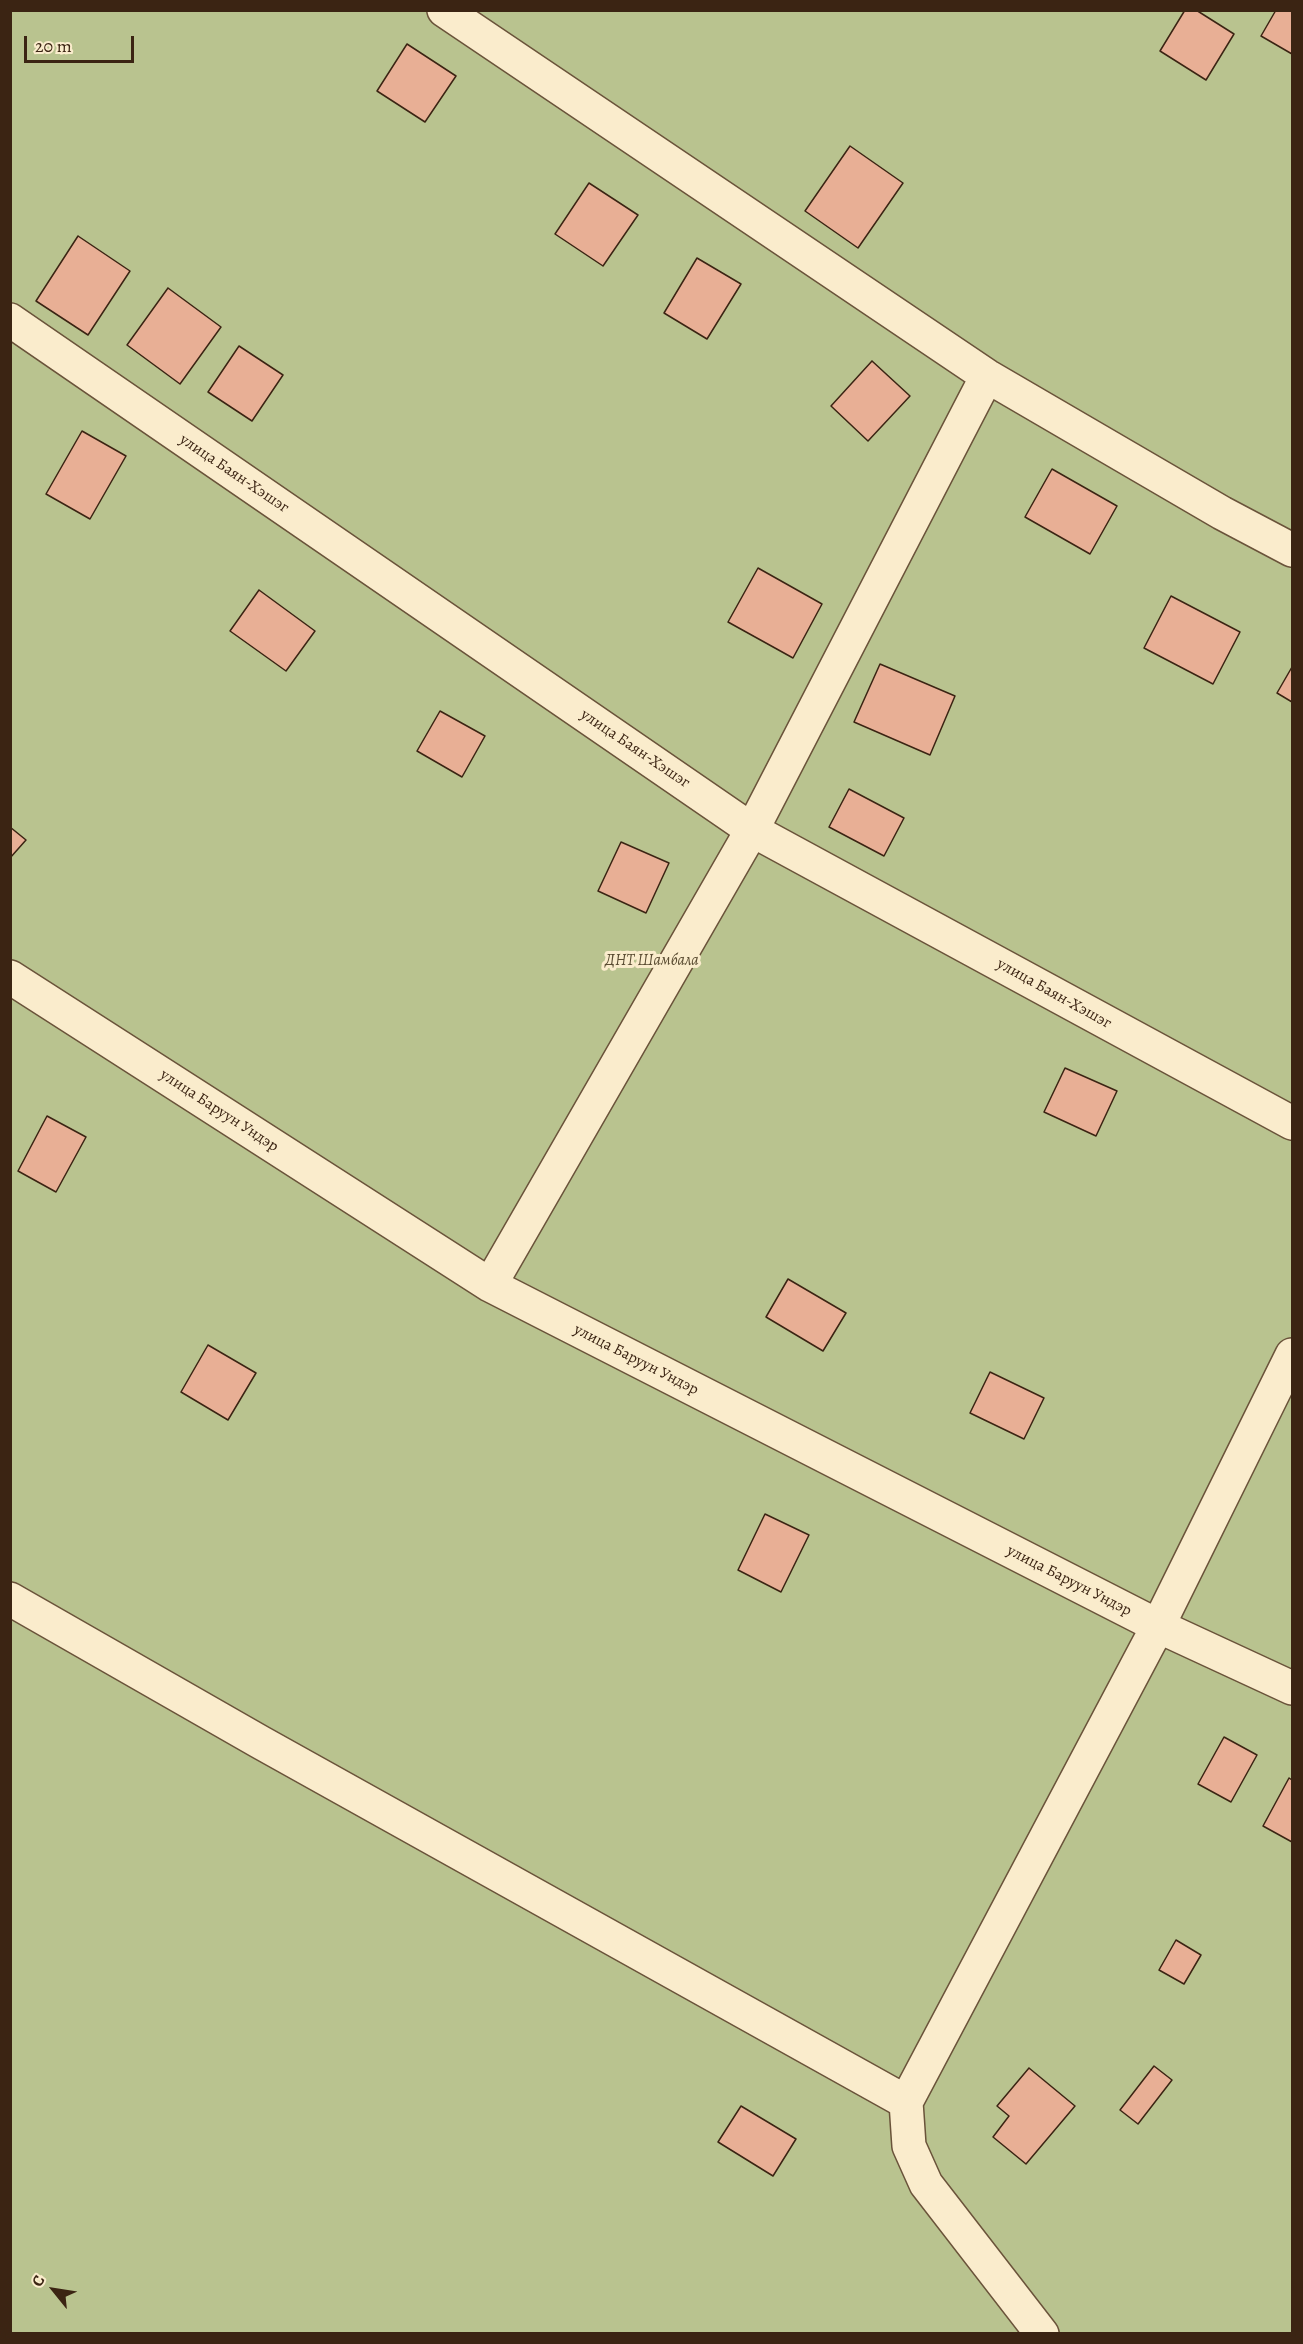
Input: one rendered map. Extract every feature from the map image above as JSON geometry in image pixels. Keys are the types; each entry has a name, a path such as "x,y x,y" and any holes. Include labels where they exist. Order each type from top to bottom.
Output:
{"street":[{"path":"444,10 987,376 1222,513 1293,550"},
{"name":"улица Баян-Хэшэг","path":"10,320 752,830 1293,1124"},
{"path":"490,1285 752,830 987,376"},
{"name":"улица Баруун Ундэр","path":"10,977 490,1285 1158,1626 1293,1688"},
{"path":"1042,2334 926,2184 909,2146 906,2102 1158,1626 1293,1355"},
{"path":"10,1599 906,2102"}],"green space":[{"name":"ДНТ Шамбала","path":"11,11 1292,11 1292,2333 11,2334"}],"building":[{"path":"1185,10 1196,10 1234,34 1206,80 1160,51"},
{"path":"1276,10 1292,10 1292,54 1261,36"},
{"path":"407,44 456,76 425,122 377,91"},
{"path":"850,146 903,183 858,248 805,211"},
{"path":"589,183 638,215 603,266 555,234"},
{"path":"78,236 130,271 88,335 36,301"},
{"path":"697,258 741,284 707,339 664,313"},
{"path":"168,288 221,327 180,384 127,345"},
{"path":"239,346 283,375 252,421 208,392"},
{"path":"872,361 910,396 868,441 831,406"},
{"path":"82,431 126,456 90,519 46,494"},
{"path":"1052,469 1117,506 1090,554 1025,517"},
{"path":"758,568 822,604 793,658 728,622"},
{"path":"259,590 315,631 286,671 230,631"},
{"path":"1171,596 1240,632 1213,684 1144,648"},
{"path":"880,664 955,696 930,755 854,722"},
{"path":"1292,667 1292,702 1277,693"},
{"path":"440,711 485,736 462,777 417,751"},
{"path":"849,789 904,818 884,856 829,827"},
{"path":"10,827 26,840 10,858"},
{"path":"621,842 669,863 646,913 598,891"},
{"path":"1065,1068 1117,1091 1096,1136 1044,1112"},
{"path":"47,1116 86,1137 56,1192 18,1171"},
{"path":"788,1279 846,1313 823,1351 766,1317"},
{"path":"208,1345 256,1373 228,1420 181,1392"},
{"path":"990,1372 1044,1398 1024,1439 970,1413"},
{"path":"765,1514 809,1535 781,1592 738,1570"},
{"path":"1224,1737 1257,1755 1231,1802 1198,1784"},
{"path":"1289,1778 1292,1780 1292,1842 1263,1826"},
{"path":"1176,1940 1201,1955 1184,1984 1159,1970"},
{"path":"1154,2066 1172,2080 1138,2124 1120,2110"},
{"path":"1029,2068 1075,2106 1026,2164 993,2137 1009,2116 997,2106"},
{"path":"741,2106 796,2139 773,2176 718,2142"}]}
